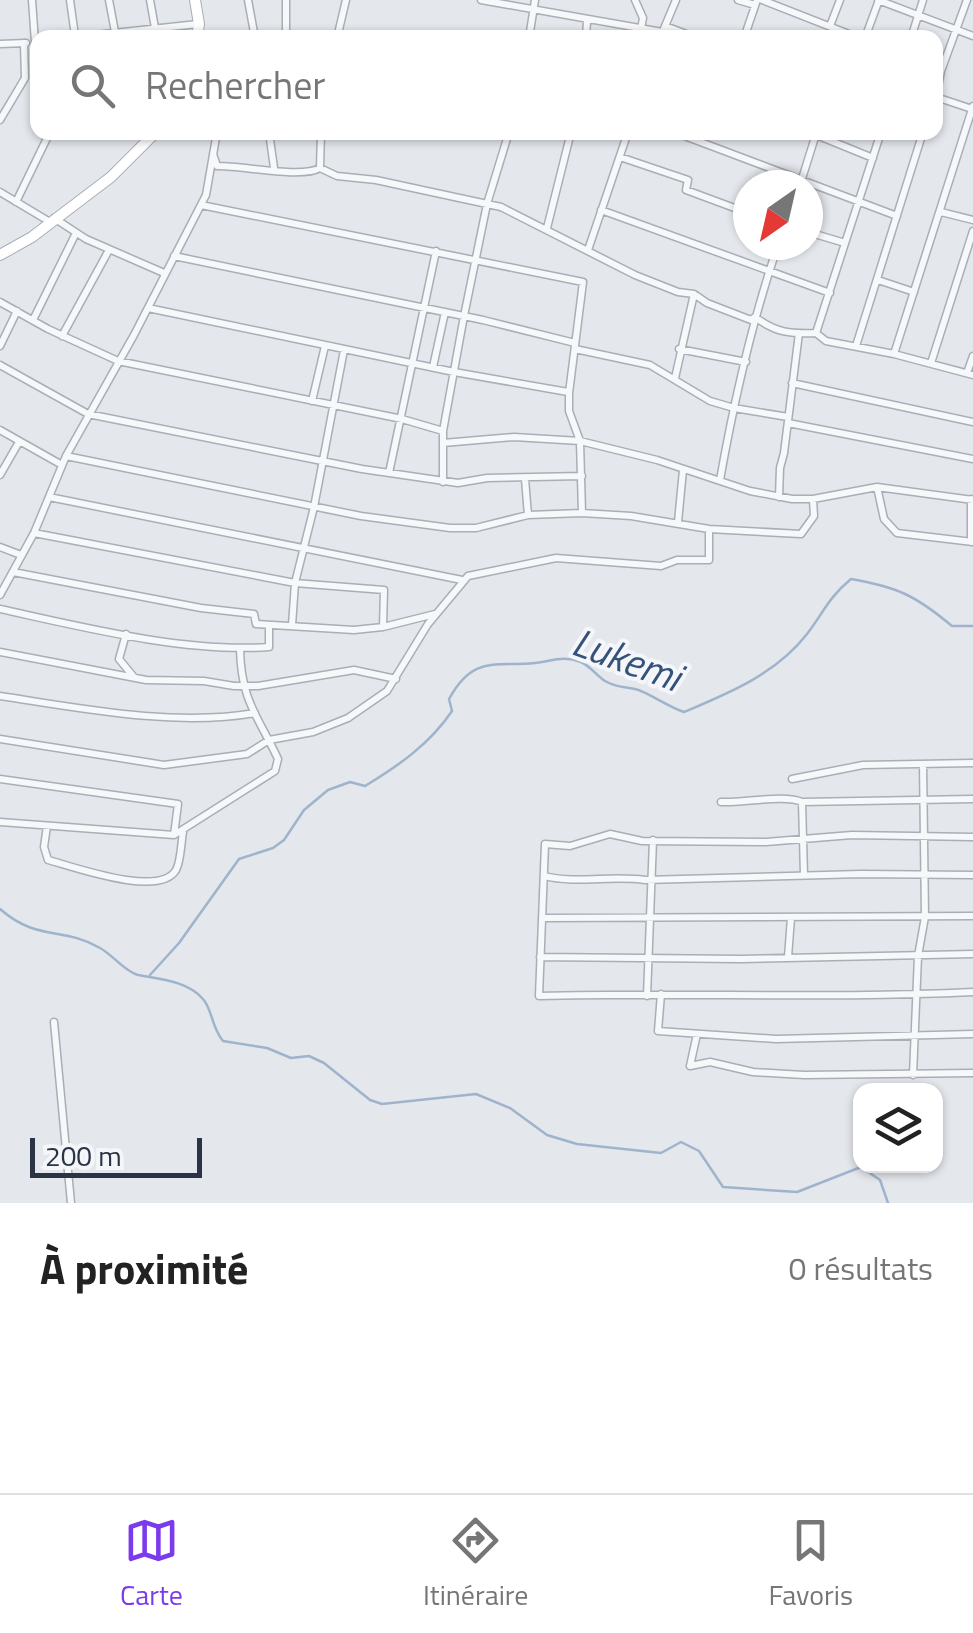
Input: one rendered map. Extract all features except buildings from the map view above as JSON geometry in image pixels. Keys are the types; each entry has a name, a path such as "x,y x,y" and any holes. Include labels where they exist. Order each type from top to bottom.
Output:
{"street":[{"path":"32,0 35,30"},
{"path":"70,0 71,30"},
{"path":"108,0 116,30"},
{"path":"150,0 155,29"},
{"path":"195,0 198,30"},
{"path":"248,0 254,30"},
{"path":"286,0 286,30"},
{"path":"339,30 346,0"},
{"path":"480,0 648,30"},
{"path":"530,30 534,0"},
{"path":"635,0 643,18 641,29"},
{"path":"663,30 676,0"},
{"path":"738,0 758,2 841,30"},
{"path":"830,26 840,0"},
{"path":"866,30 879,0 973,36"},
{"path":"914,30 924,0"},
{"path":"943,66 967,0"},
{"path":"747,30 758,2"},
{"path":"586,30 587,21"},
{"path":"142,30 199,24"},
{"path":"0,44 30,43"},
{"path":"0,120 25,78 24,44"},
{"path":"894,354 973,108 943,99"},
{"path":"16,202 46,140"},
{"path":"0,254 112,177 148,140"},
{"path":"0,594 34,533 66,456 201,206 215,140"},
{"path":"270,140 274,168"},
{"path":"320,168 321,140"},
{"path":"442,482 443,431 464,316 487,204 506,140"},
{"path":"548,228 569,140"},
{"path":"588,250 625,140"},
{"path":"694,140 769,170"},
{"path":"804,170 812,140"},
{"path":"831,140 873,158"},
{"path":"816,333 879,140"},
{"path":"856,346 921,140"},
{"path":"213,154 217,166 262,172 274,168 310,174 320,168"},
{"path":"620,157 688,180 686,190 733,207"},
{"path":"320,168 337,176 501,206 635,275 678,292 694,294 706,303 751,320 756,318"},
{"path":"823,190 897,216"},
{"path":"0,192 109,250 164,273"},
{"path":"201,206 583,282 569,392 569,411 580,441 582,513"},
{"path":"601,210 830,293"},
{"path":"940,212 973,220"},
{"path":"930,363 973,231"},
{"path":"33,320 76,233"},
{"path":"823,237 846,244"},
{"path":"62,336 109,250"},
{"path":"389,473 436,252"},
{"path":"174,256 464,316 650,365 710,400 734,408 973,459"},
{"path":"720,480 734,408 772,260"},
{"path":"878,280 914,292"},
{"path":"674,378 694,294"},
{"path":"0,302 118,361 402,419 443,431"},
{"path":"148,308 569,392"},
{"path":"0,346 17,311"},
{"path":"433,367 445,312"},
{"path":"756,318 772,330 816,333 826,342 894,354 970,375 973,356"},
{"path":"779,498 800,334"},
{"path":"312,401 325,346"},
{"path":"679,349 746,362"},
{"path":"292,625 295,582 314,507 344,350"},
{"path":"0,365 88,414 322,461 442,482 582,476"},
{"path":"792,383 973,422"},
{"path":"0,430 62,465"},
{"path":"443,443 514,437 580,441 779,498 812,499 877,487 972,499 972,542 897,533 884,519 877,487"},
{"path":"0,475 19,442"},
{"path":"66,456 314,507 450,528 476,528 528,515 582,513 678,522 709,529 801,534 814,516 812,499"},
{"path":"678,522 683,470"},
{"path":"524,478 528,515"},
{"path":"49,497 462,580 556,558 660,566 678,560 709,560 709,529"},
{"path":"34,533 295,582 384,590 382,627"},
{"path":"0,547 20,555"},
{"path":"13,572 201,608 254,614 256,624 354,630 436,614"},
{"path":"0,739 164,766 247,754 269,740 313,732 348,718 387,691 462,580"},
{"path":"0,609 126,634 240,649 268,647 269,625"},
{"path":"126,634 118,660 134,677"},
{"path":"0,822 174,835 275,771 278,759 250,709 240,649"},
{"path":"0,652 134,677 244,686 354,670 396,679"},
{"path":"0,696 136,714 223,718 255,713"},
{"path":"792,779 863,765 973,763"},
{"path":"914,1075 918,956 926,917 923,764"},
{"path":"0,779 178,804 174,835"},
{"path":"721,802 784,798 802,802 973,800"},
{"path":"802,802 804,876"},
{"path":"47,826 44,846 48,860 141,883 166,880 175,871 183,830"},
{"path":"973,837 852,835 629,840 610,834 562,848 545,844 539,996 662,993 822,997 972,992 973,983"},
{"path":"647,996 653,840"},
{"path":"544,876 572,880 624,876 639,880 973,875"},
{"path":"544,918 973,916"},
{"path":"788,957 792,918"},
{"path":"540,957 973,954"},
{"path":"662,993 658,1031 776,1039 973,1034"},
{"path":"54,1022 71,1203"},
{"path":"696,1034 690,1066 710,1062 772,1074 973,1073"}],"waterway":[{"name":"Lukemi","path":"150,975 179,943 239,859 273,848 284,840 304,810 328,790 350,782 365,786 413,753 443,723 452,711 449,699 476,669 575,660 609,683 640,690 684,712 735,690 781,660 851,579 906,594 952,626 973,626"},
{"path":"0,909 26,926 86,941 133,973 189,988 206,1004 223,1041 267,1048 291,1058 309,1056 324,1063 370,1100 382,1104 476,1094 510,1108 547,1135 577,1144 661,1153 681,1142 699,1151 723,1187 797,1192 861,1167 880,1180 888,1203"}]}
